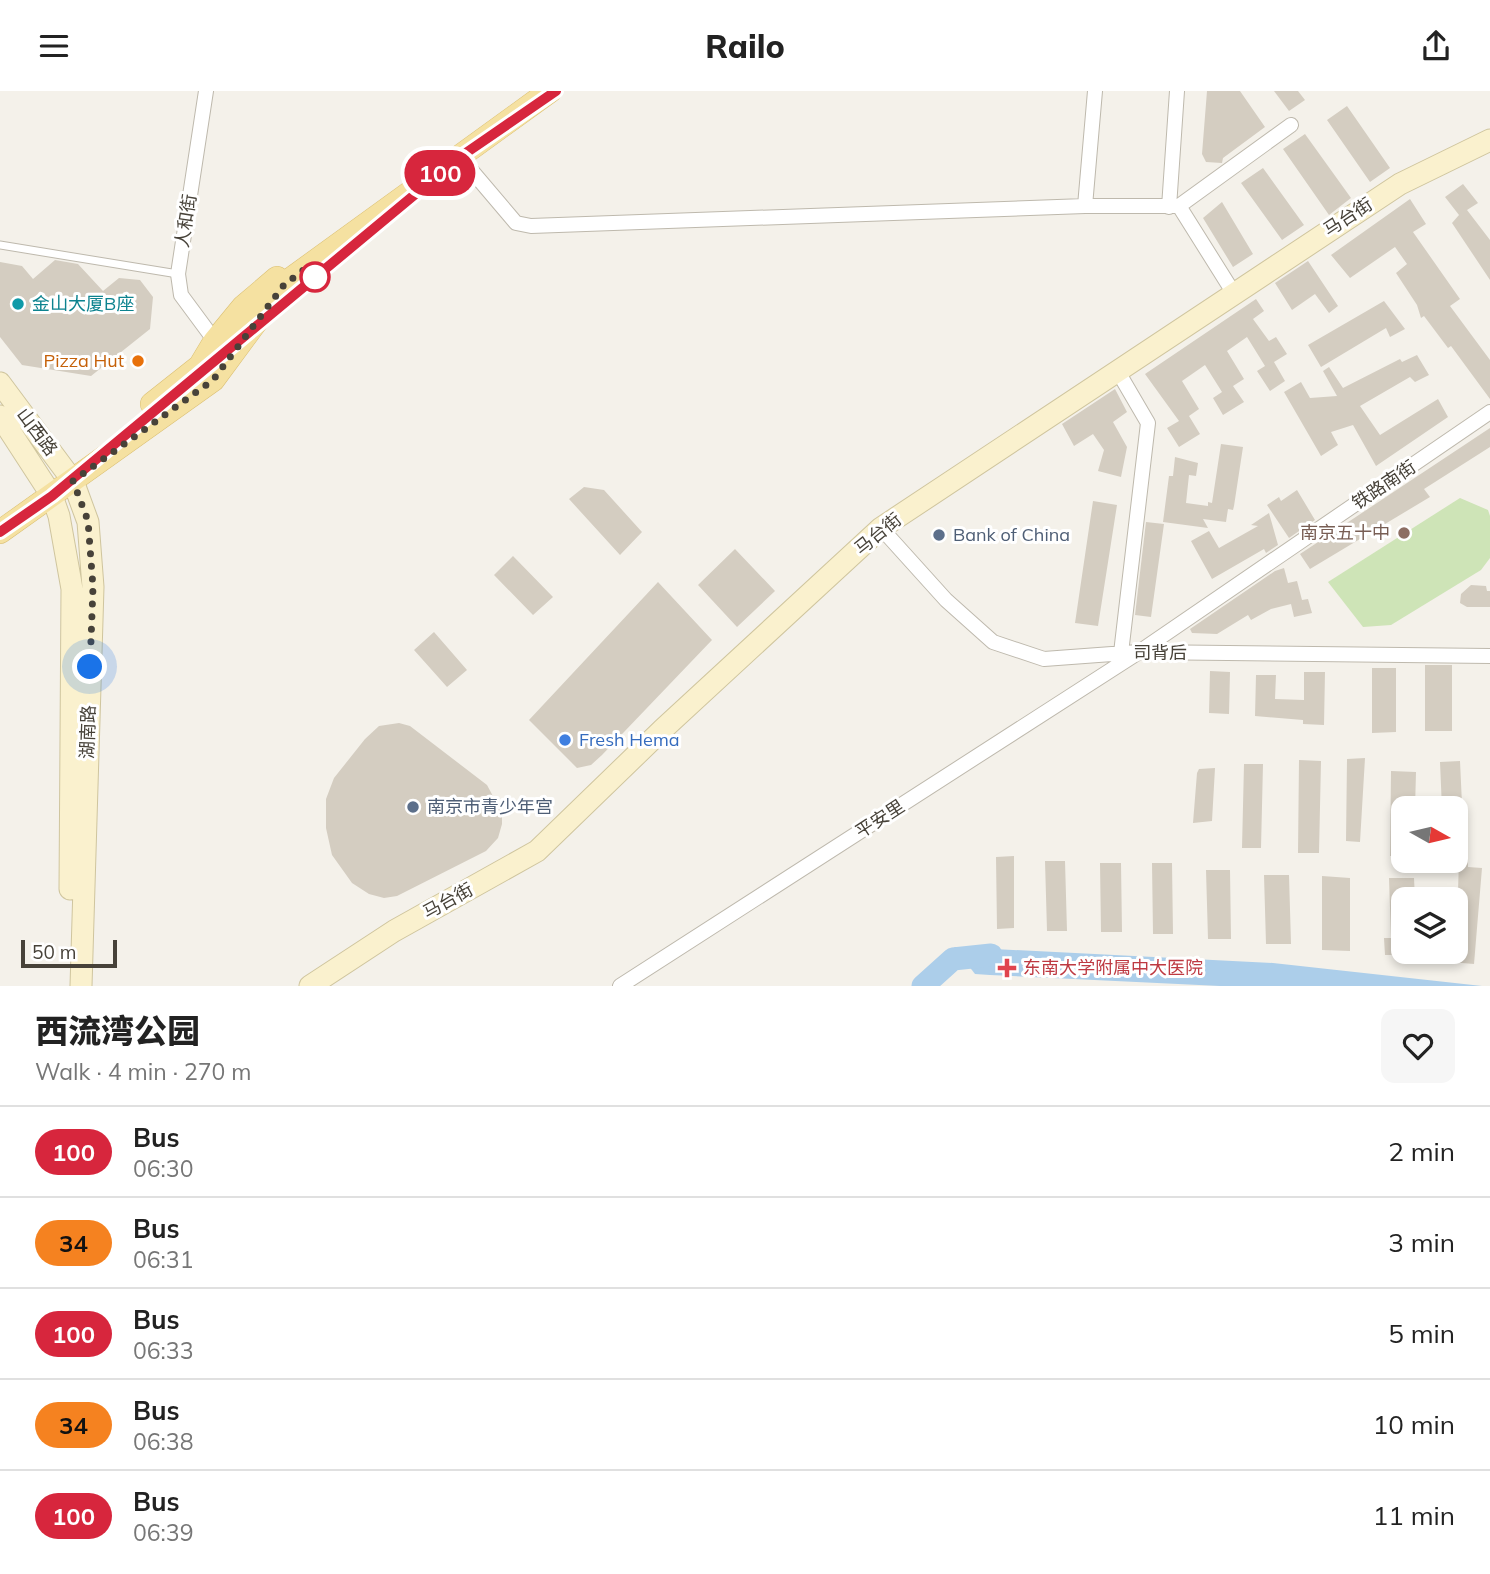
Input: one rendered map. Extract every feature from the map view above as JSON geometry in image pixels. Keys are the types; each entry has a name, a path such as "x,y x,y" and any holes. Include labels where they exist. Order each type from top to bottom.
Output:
{"main road":[{"path":"69,474 201,366 215,341 243,307 278,277 534,91"},
{"path":"0,532 69,474 213,380 284,285 550,91"},
{"path":"0,515 48,489"}],"street":[{"name":"人和街","path":"206,91 178,274 181,295 215,341"},
{"path":"1085,206 1095,91"},
{"path":"1177,91 1174,207 1233,292"},
{"path":"460,157 516,223 531,226 1085,206 1174,207 1291,125"},
{"name":"马台街","path":"321,983 394,931 537,851 662,730 881,527 1400,184 1490,140"},
{"path":"1117,370 1148,423 1121,653"},
{"name":"山西路","path":"0,383 69,474"},
{"name":"铁路南街","path":"1139,653 1490,412"},
{"name":"山西路","path":"0,416 48,489"},
{"name":"湖南路","path":"69,474 88,521 93,587 81,986"},
{"name":"湖南路","path":"48,489 59,516 72,589 69,986"},
{"name":"司背后","path":"881,527 946,600 993,642 1044,659 1121,653 1490,656"},
{"name":"平安里","path":"620,986 1139,653"}],"lane":[{"path":"0,245 178,274"}],"green space":[{"path":"1460,498 1488,510 1490,516 1490,558 1481,570 1391,625 1363,627 1328,582"}],"water":[{"path":"954,947 1273,963 1482,986 1220,986 975,974"}],"building":[{"path":"1207,91 1240,91 1265,127 1223,158 1222,163 1206,162 1202,154"},
{"path":"1274,91 1298,91 1305,100 1289,111"},
{"path":"1347,106 1390,168 1370,182 1327,120"},
{"path":"1305,134 1351,198 1329,215 1283,149"},
{"path":"1263,168 1304,225 1282,240 1241,183"},
{"path":"1463,184 1478,203 1467,210 1490,240 1490,280 1452,223 1459,215 1445,197"},
{"path":"1410,199 1426,224 1413,232 1460,299 1450,306 1490,360 1490,399 1451,346 1448,348 1424,316 1421,318 1417,305 1396,273 1407,264 1395,247 1350,278 1331,255"},
{"path":"1222,202 1253,254 1233,267 1203,218"},
{"path":"55,260 78,264 103,291 119,278 140,280 153,297 150,329 91,376 22,365 0,337 0,262 22,266 33,279"},
{"path":"1308,261 1338,306 1329,313 1315,294 1292,310 1275,283"},
{"path":"1256,299 1264,311 1253,319 1269,341 1276,337 1287,354 1274,362 1285,381 1270,391 1257,371 1265,366 1247,337 1227,351 1244,379 1233,386 1244,402 1223,415 1213,398 1222,392 1205,365 1182,381 1199,409 1189,416 1200,434 1179,447 1167,428 1179,421 1145,374"},
{"path":"1384,301 1405,329 1390,337 1386,328 1321,367 1308,345"},
{"path":"1417,355 1429,375 1415,382 1410,377 1360,406 1380,435 1438,399 1448,417 1376,466 1353,425 1331,432 1338,445 1321,456 1284,392 1301,382 1310,398 1337,396 1323,371 1329,367 1343,388 1400,359 1402,362"},
{"path":"1115,389 1127,412 1113,422 1127,447 1121,477 1098,471 1104,450 1093,434 1074,446 1062,424"},
{"path":"1490,428 1490,447 1424,489 1430,497 1310,569 1300,554"},
{"path":"1221,444 1243,447 1234,506 1233,510 1228,509 1226,522 1203,519 1208,528 1163,522 1169,476 1173,476 1175,457 1198,463 1196,476 1189,475 1186,503 1208,506 1208,502 1212,503"},
{"path":"584,487 604,490 642,532 620,555 569,499"},
{"path":"1297,490 1315,520 1289,538 1267,505 1279,497 1281,501"},
{"path":"1093,501 1117,505 1098,626 1075,623"},
{"path":"1269,513 1278,545 1266,553 1264,549 1212,579 1191,541 1209,531 1219,548 1258,526 1251,525"},
{"path":"1146,522 1164,524 1151,617 1135,615"},
{"path":"735,549 775,591 737,627 698,585"},
{"path":"513,556 553,597 533,615 494,575"},
{"path":"1284,568 1288,583 1297,581 1302,600 1308,599 1312,613 1294,617 1291,604 1271,609 1251,620 1248,615 1217,634 1192,633 1190,629 1275,571"},
{"path":"658,582 712,640 602,755 591,765 577,768 529,720"},
{"path":"1471,585 1486,586 1487,591 1490,591 1490,607 1467,607 1460,603 1461,594"},
{"path":"434,632 467,670 447,687 414,650"},
{"path":"1425,665 1452,665 1452,731 1425,731"},
{"path":"1372,668 1396,668 1396,732 1372,733"},
{"path":"1210,671 1230,672 1229,714 1209,713"},
{"path":"1304,672 1325,672 1324,725 1303,724 1303,720 1255,716 1256,675 1276,675 1275,699 1304,700"},
{"name":"南京市青少年宫","path":"399,723 410,726 487,785 502,813 502,824 498,838 486,851 397,896 384,898 369,894 352,883 332,855 326,828 326,799 334,778 365,739 379,726"},
{"path":"1365,758 1360,842 1346,841 1347,759"},
{"path":"1299,760 1321,761 1319,853 1298,853"},
{"path":"1460,761 1462,796 1441,796 1440,762"},
{"path":"1244,764 1263,764 1261,848 1242,848"},
{"path":"1215,768 1212,821 1193,823 1197,773 1199,769"},
{"path":"1391,771 1416,772 1415,796 1391,796 1390,856"},
{"path":"1014,856 1014,928 997,929 996,857"},
{"path":"1045,861 1065,861 1067,931 1047,931"},
{"path":"1100,863 1121,863 1122,932 1101,932"},
{"path":"1152,863 1172,863 1173,934 1153,934"},
{"path":"1468,867 1482,868 1474,964 1468,964 1468,887 1458,887 1459,873 1468,873"},
{"path":"1206,870 1230,870 1231,939 1208,939"},
{"path":"1264,875 1289,875 1291,944 1266,944"},
{"path":"1322,876 1350,878 1350,951 1322,950"},
{"path":"1389,878 1414,878 1414,887 1391,887 1391,938"},
{"path":"1384,938 1391,938 1391,955 1385,955"}],"waterway":[{"path":"923,986 953,959 991,955"}],"bus line":[{"name":"100","path":"0,532 52,496 460,157 556,91"}],"place":[{"name":"金山大厦B座","path":"18,304"},
{"name":"Pizza Hut","path":"138,361"},
{"name":"南京五十中","path":"1404,533"},
{"name":"Bank of China","path":"939,535"},
{"name":"Fresh Hema","path":"565,740"},
{"name":"南京市青少年宫","path":"413,807"},
{"name":"东南大学附属中大医院","path":"1007,968"}],"route":[{"path":"90,667 93,587 88,521 73,481 213,380 284,285 306,268 315,277"}]}
